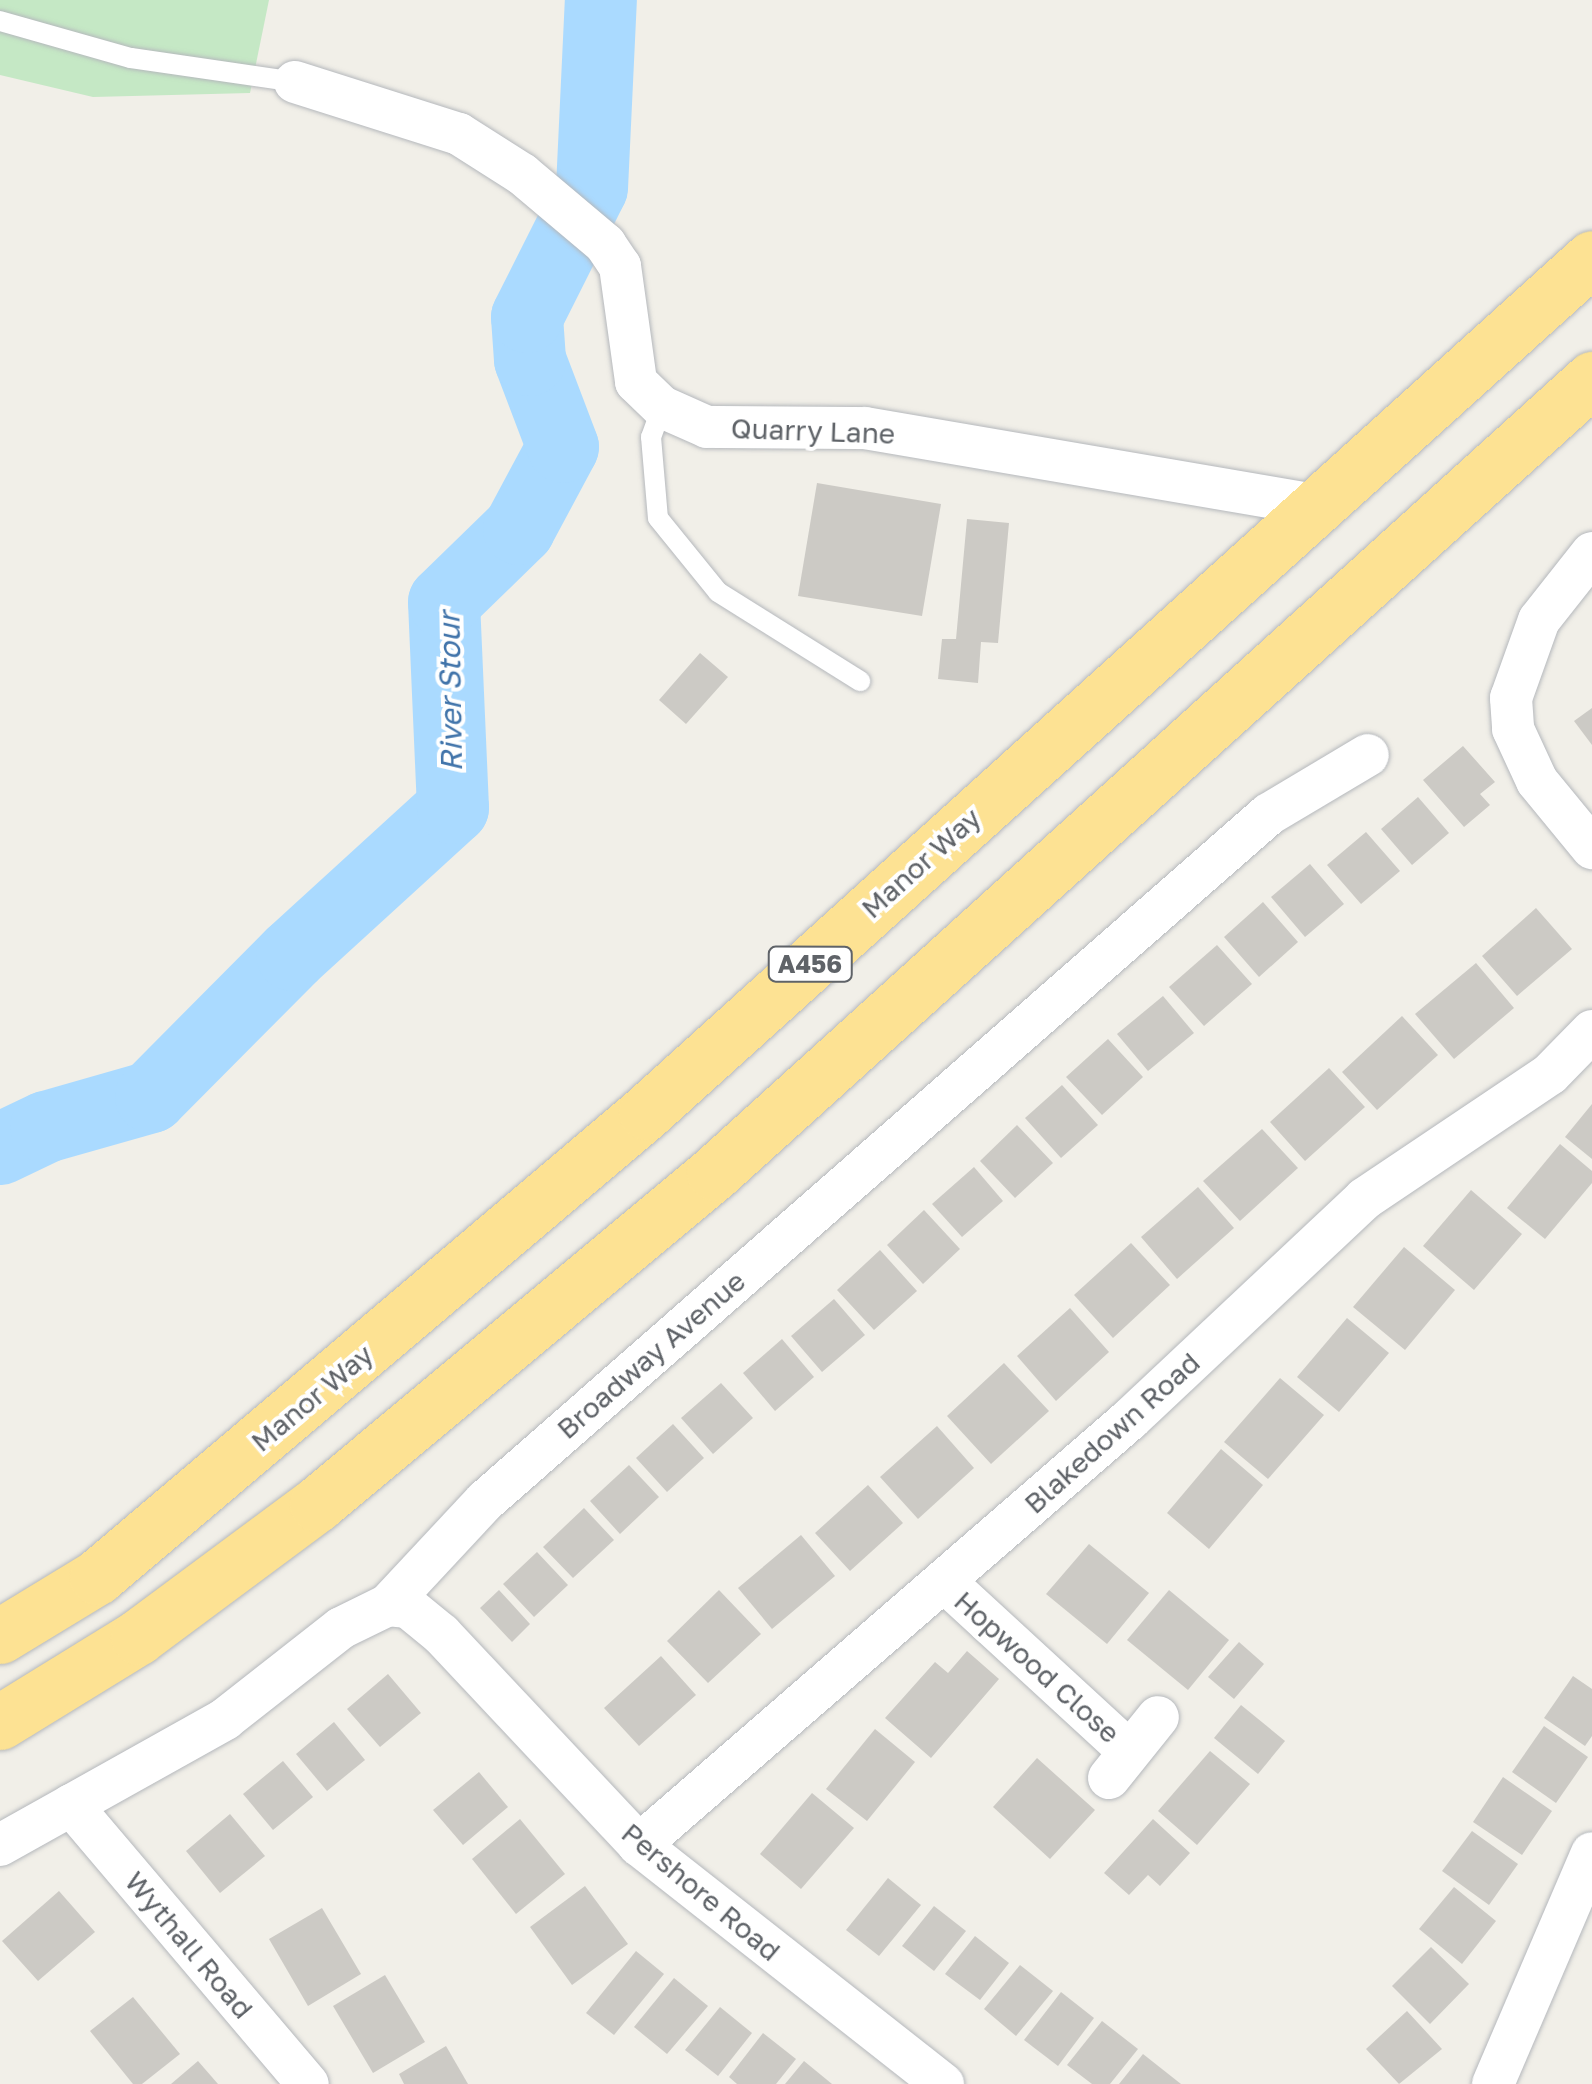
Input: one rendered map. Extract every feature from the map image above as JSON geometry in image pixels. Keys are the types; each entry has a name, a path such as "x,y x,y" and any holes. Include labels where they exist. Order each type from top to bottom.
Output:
{"highway":[{"name":"Manor Way","path":"0,1636 97,1578 616,1138 1592,258"},
{"path":"0,1722 138,1637 317,1504 714,1173 1592,379"}],"street":[{"name":"Quarry Lane","path":"295,82 458,134 605,244 620,266 636,382 662,407 707,428 865,428 1318,505"},
{"path":"1592,553 1539,620 1512,698 1513,730 1537,781 1592,848"},
{"name":"Broadway Avenue","path":"0,1845 225,1719 342,1628 388,1605 485,1501 1255,802 1368,755"},
{"name":"Blakedown Road","path":"639,1845 945,1582 1364,1199 1550,1074 1592,1031"},
{"name":"Hopwood Close","path":"945,1582 1119,1764 1158,1717"},
{"name":"Pershore Road","path":"388,1605 408,1607 441,1634 639,1845 943,2084"},
{"name":"Wythall Road","path":"70,1805 308,2084"},
{"path":"1493,2084 1592,1853"}],"lane":[{"path":"0,21 131,58 295,82"},
{"path":"662,407 651,437 658,518 718,592 860,681"}],"green space":[{"path":"0,0 269,0 250,93 93,97 0,75"}],"building":[{"path":"817,483 941,504 922,616 798,596"},
{"path":"967,519 1009,523 998,643 981,642 978,683 938,679 942,639 956,639"},
{"path":"700,653 728,677 686,724 659,700"},
{"path":"1592,708 1592,745 1574,721"},
{"path":"1463,746 1495,782 1480,794 1490,805 1464,827 1423,780"},
{"path":"1418,797 1449,833 1412,865 1381,829"},
{"path":"1366,832 1400,871 1361,904 1327,865"},
{"path":"1310,864 1344,904 1305,937 1271,897"},
{"path":"1263,902 1298,942 1259,977 1224,937"},
{"path":"1536,908 1572,949 1517,996 1482,956"},
{"path":"1217,945 1252,984 1204,1026 1169,987"},
{"path":"1476,963 1514,1008 1454,1059 1415,1014"},
{"path":"1163,996 1194,1033 1148,1071 1117,1034"},
{"path":"1402,1016 1438,1055 1377,1110 1342,1072"},
{"path":"1108,1039 1143,1077 1102,1115 1066,1077"},
{"path":"1329,1068 1365,1107 1305,1161 1270,1122"},
{"path":"1062,1085 1098,1125 1061,1158 1025,1118"},
{"path":"1592,1104 1592,1159 1565,1137"},
{"path":"1017,1125 1053,1163 1015,1198 980,1161"},
{"path":"1262,1129 1298,1168 1240,1221 1203,1181"},
{"path":"1560,1144 1592,1171 1592,1183 1545,1239 1507,1208"},
{"path":"974,1167 1003,1201 962,1237 932,1204"},
{"path":"1198,1187 1234,1228 1177,1279 1141,1237"},
{"path":"1471,1190 1522,1234 1474,1290 1423,1246"},
{"path":"924,1210 960,1249 923,1284 887,1245"},
{"path":"1131,1243 1170,1285 1113,1338 1074,1295"},
{"path":"1404,1247 1455,1290 1405,1350 1353,1307"},
{"path":"880,1250 917,1291 874,1330 837,1290"},
{"path":"834,1299 865,1335 822,1372 791,1336"},
{"path":"1070,1308 1109,1352 1056,1401 1017,1356"},
{"path":"1347,1318 1389,1353 1339,1412 1297,1377"},
{"path":"782,1339 814,1377 775,1411 743,1373"},
{"path":"1004,1363 1049,1411 991,1464 947,1416"},
{"path":"1280,1378 1324,1415 1268,1479 1224,1442"},
{"path":"721,1383 753,1418 713,1454 681,1418"},
{"path":"673,1424 704,1458 667,1492 636,1458"},
{"path":"937,1426 974,1468 918,1519 880,1477"},
{"path":"1221,1449 1263,1485 1209,1549 1167,1513"},
{"path":"629,1465 659,1497 620,1534 590,1501"},
{"path":"868,1485 903,1523 850,1571 815,1533"},
{"path":"584,1508 614,1540 573,1578 543,1547"},
{"path":"801,1535 835,1576 772,1629 738,1588"},
{"path":"1089,1544 1149,1593 1107,1644 1046,1594"},
{"path":"537,1552 568,1585 534,1617 503,1584"},
{"path":"499,1590 530,1624 512,1642 480,1608"},
{"path":"719,1590 761,1634 708,1683 667,1641"},
{"path":"1169,1590 1229,1640 1188,1690 1127,1640"},
{"path":"1239,1642 1264,1664 1234,1699 1208,1677"},
{"path":"967,1651 999,1679 931,1758 885,1718 935,1662 948,1673"},
{"path":"661,1656 696,1695 639,1746 604,1708"},
{"path":"388,1674 421,1713 380,1747 347,1709"},
{"path":"1573,1676 1592,1689 1592,1736 1585,1746 1544,1718"},
{"path":"1241,1705 1285,1741 1258,1774 1214,1738"},
{"path":"334,1722 365,1760 327,1791 296,1754"},
{"path":"1544,1726 1588,1757 1556,1803 1512,1772"},
{"path":"875,1729 915,1762 867,1821 826,1789"},
{"path":"1210,1751 1250,1784 1197,1845 1158,1811"},
{"path":"1037,1758 1095,1810 1050,1859 993,1807"},
{"path":"283,1761 313,1797 273,1830 243,1794"},
{"path":"479,1772 508,1807 463,1845 433,1810"},
{"path":"1503,1777 1552,1811 1522,1855 1473,1822"},
{"path":"812,1793 854,1828 801,1889 760,1854"},
{"path":"230,1814 265,1856 220,1893 186,1851"},
{"path":"520,1819 565,1874 516,1914 472,1859"},
{"path":"1153,1819 1190,1853 1160,1886 1148,1875 1129,1895 1104,1873"},
{"path":"1472,1831 1518,1864 1489,1905 1442,1871"},
{"path":"888,1878 921,1905 879,1956 846,1930"},
{"path":"585,1886 628,1944 572,1985 530,1927"},
{"path":"1454,1887 1496,1921 1462,1964 1419,1929"},
{"path":"59,1891 95,1932 38,1981 2,1941"},
{"path":"934,1906 966,1931 934,1971 902,1946"},
{"path":"322,1908 361,1974 308,2006 269,1939"},
{"path":"975,1936 1009,1963 980,2000 945,1974"},
{"path":"1431,1947 1469,1984 1430,2024 1392,1986"},
{"path":"636,1951 664,1974 614,2035 586,2013"},
{"path":"1020,1965 1053,1991 1016,2036 984,2009"},
{"path":"385,1975 425,2042 373,2073 333,2006"},
{"path":"674,1978 708,2006 667,2054 634,2027"},
{"path":"1061,1992 1094,2018 1058,2066 1024,2040"},
{"path":"133,1997 180,2054 142,2084 133,2084 90,2031"},
{"path":"720,2007 752,2033 718,2076 685,2050"},
{"path":"1407,2011 1442,2049 1399,2084 1366,2049"},
{"path":"1102,2021 1138,2049 1110,2084 1092,2084 1067,2065"},
{"path":"763,2033 796,2059 776,2084 737,2084 729,2077"},
{"path":"446,2046 468,2084 404,2084 399,2074"},
{"path":"1143,2054 1181,2084 1119,2084"},
{"path":"198,2061 218,2084 171,2084"},
{"path":"804,2061 832,2084 785,2084"}],"waterway":[{"name":"River Stour","path":"0,1149 46,1127 151,1097 292,955 453,808 444,602 519,529 563,447 530,360 527,317 592,188 601,0"},
{"path":"596,59 617,39"}]}
